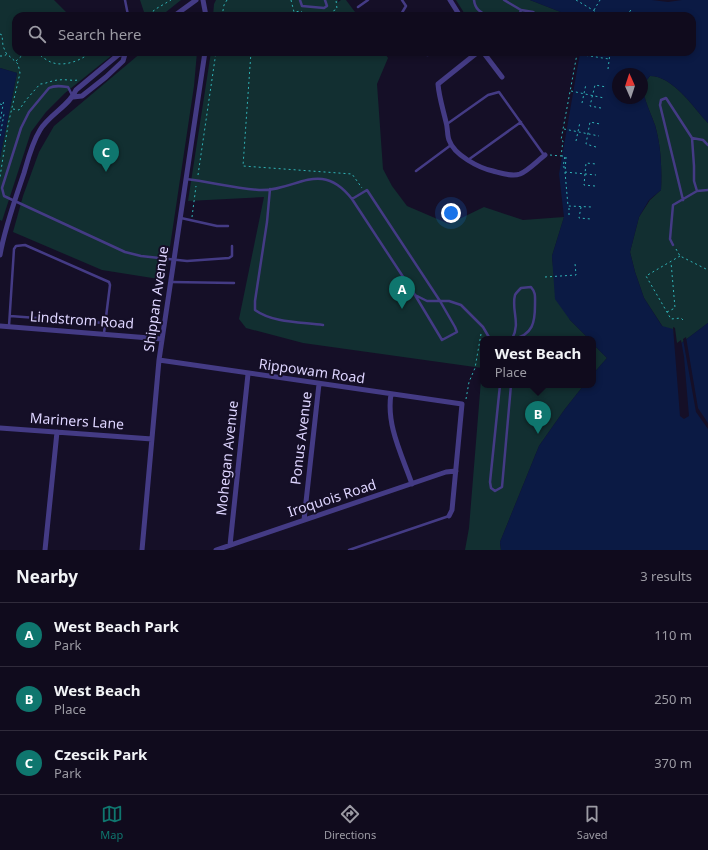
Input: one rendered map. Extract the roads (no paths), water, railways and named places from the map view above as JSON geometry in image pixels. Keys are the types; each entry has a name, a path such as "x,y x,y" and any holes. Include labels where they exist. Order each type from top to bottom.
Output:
{"street":[{"path":"180,12 196,0"},
{"path":"203,0 205,12"},
{"path":"450,0 458,12"},
{"path":"0,255 14,201 32,148 40,131 57,110 73,97 76,90 117,56"},
{"path":"73,97 82,96 100,82 123,61 125,56"},
{"name":"Shippan Avenue","path":"142,550 159,360 203,56"},
{"path":"473,56 438,84 439,97 451,144 476,166 511,175 520,174 545,155"},
{"path":"486,56 502,77"},
{"name":"Lindstrom Road","path":"0,326 162,338"},
{"name":"Rippowam Road","path":"159,360 462,404 456,471"},
{"name":"Mohegan Avenue","path":"230,545 248,374"},
{"name":"Ponus Avenue","path":"304,520 319,384"},
{"path":"391,394 390,415 395,436 412,484"},
{"name":"Mariners Lane","path":"0,428 152,439"},
{"path":"45,550 57,432"},
{"path":"450,516 456,471"},
{"name":"Iroquois Road","path":"216,550 446,472 456,471"}],"lane":[{"path":"125,0 128,12"},
{"path":"300,0 302,6 324,8 327,6 325,0"},
{"path":"358,7 368,0"},
{"path":"402,0 406,6 403,12"},
{"path":"474,0 474,5 481,12"},
{"path":"504,0 521,10 533,12"},
{"path":"73,97 68,88 53,86 49,88 29,112 21,128 2,188 4,196 125,252 141,256 187,261 229,258 232,256 232,246"},
{"path":"447,124 488,95 499,92 545,155"},
{"path":"683,200 660,105 661,100 666,98 692,138 694,181 697,191"},
{"path":"468,160 521,122"},
{"path":"692,138 703,140 708,145"},
{"path":"416,171 451,144"},
{"path":"186,179 260,190 319,178 328,180 339,186 352,199 442,340 457,332 440,301 367,190 352,199"},
{"path":"270,189 255,310 261,314 276,319 323,325"},
{"path":"673,245 670,239 673,206 697,191 708,190"},
{"path":"180,218 217,226 228,226"},
{"path":"9,327 14,249 19,244 25,245 109,282 110,286 104,323 104,334"},
{"path":"170,282 234,283"},
{"path":"514,336 517,319 514,306 516,294 521,288 531,287 535,292 535,318 532,328 522,336"},
{"path":"414,295 427,301 450,301 461,305 485,330 489,336"},
{"path":"10,316 104,323"},
{"path":"500,388 490,482 491,488 495,491 502,487 511,388"},
{"path":"349,550 450,516"}],"water":[{"path":"530,0 652,0 668,2 682,0 708,0 708,123 689,101 667,81 658,77 650,76 648,78 648,68 612,68 612,104 647,104 655,125 660,149 661,190 649,200 639,217 630,252 644,298 662,326 673,329 676,347 708,323 708,550 501,550 500,542 539,446 582,388 596,388 596,371 607,358 596,347 596,336 586,336 570,320 555,299 552,256 564,217 559,174 579,56 696,56 696,12 561,12"},
{"path":"0,68 17,73 0,158"}],"place":[{"name":"Czescik Park","path":"106,172"},
{"name":"West Beach Park","path":"402,309"},
{"name":"West Beach","path":"538,434"}]}
